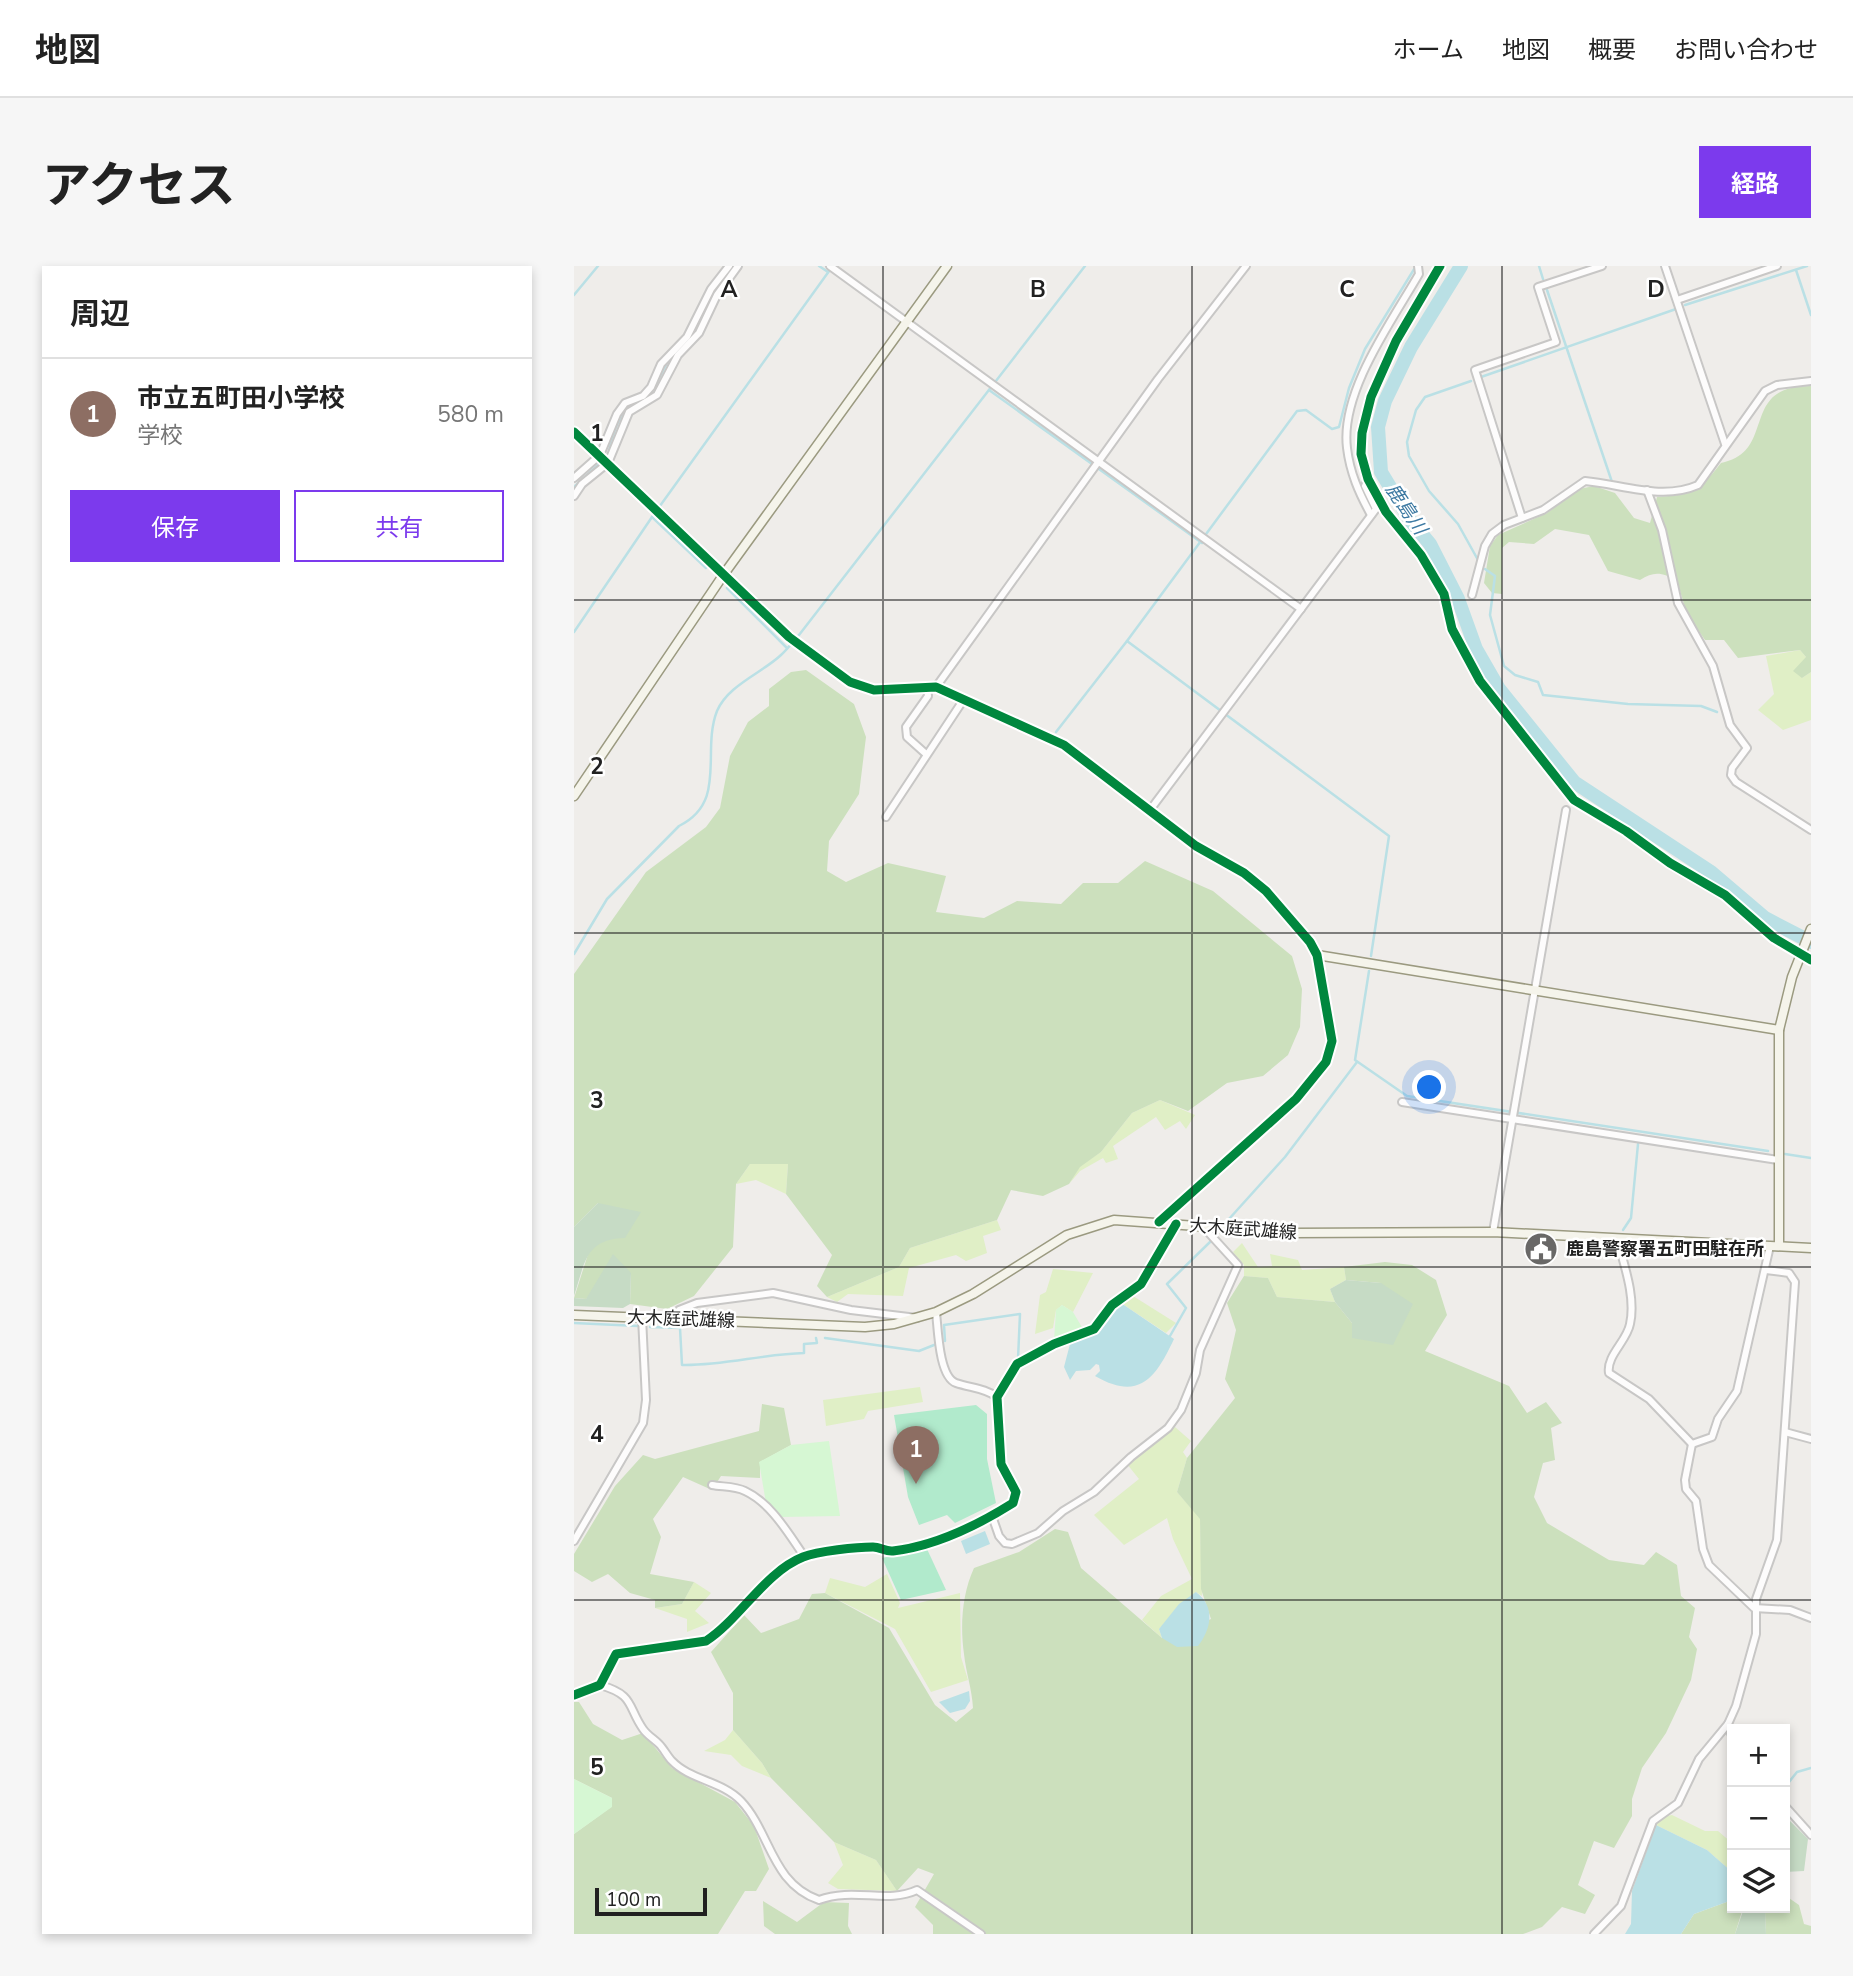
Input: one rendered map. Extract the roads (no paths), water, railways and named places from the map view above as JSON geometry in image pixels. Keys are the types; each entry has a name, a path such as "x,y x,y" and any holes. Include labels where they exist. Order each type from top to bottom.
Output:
{"street":[{"path":"574,478 600,455 617,414 625,403 643,396 651,387 662,364 687,338 711,289 729,266"},
{"path":"574,496 582,484 608,463 629,412 657,395 678,355 699,333 717,295 738,266"},
{"path":"574,796 724,574 947,266"},
{"path":"926,754 907,737 906,727 932,687 1246,266"},
{"path":"1440,266 1396,341 1371,397 1362,433 1361,454 1368,479 1386,512 1421,555 1444,594 1452,629 1480,681 1574,800 1626,831 1670,863 1725,895 1774,938 1811,960"},
{"path":"1522,518 1475,370 1556,342 1538,287 1602,266"},
{"path":"1665,266 1725,444"},
{"path":"1677,300 1777,266"},
{"path":"1371,515 1354,482 1347,446 1348,423 1368,363 1419,274 1419,267"},
{"path":"833,268 997,386 1097,465 1202,535 1301,609"},
{"path":"1472,595 1485,545 1492,534 1504,524 1543,510 1585,481 1620,489 1647,490 1685,491 1698,485 1765,391 1777,385 1811,381"},
{"path":"574,432 798,645 862,688 932,687 1064,745 1196,846 1244,873 1290,916 1317,955 1332,1041 1325,1062 1296,1099 1159,1222"},
{"path":"1150,810 1376,509 1365,486 1368,479"},
{"path":"1647,490 1662,530 1678,603 1713,666 1730,725 1745,743 1745,752 1732,768 1731,775 1736,782 1811,830"},
{"path":"886,817 964,699"},
{"path":"1493,1232 1566,810"},
{"path":"1692,1444 1712,1437 1718,1419 1737,1391 1774,1246 1779,1030 1800,955 1811,930"},
{"path":"1317,955 1779,1030"},
{"path":"1402,1102 1778,1160"},
{"name":"大木庭武雄線","path":"574,1315 676,1317 865,1327 919,1318 973,1294 1068,1234 1114,1220 1335,1235 1493,1232 1811,1248"},
{"path":"600,1685 616,1654 693,1644 716,1635 740,1608 804,1556 875,1547 890,1552 939,1539 992,1516 1016,1498 1000,1464 997,1397 1017,1364 1054,1344 1094,1329 1112,1305 1141,1284 1176,1224"},
{"path":"992,1516 999,1536 1005,1543 1012,1544 1038,1533 1063,1511 1094,1492 1131,1457 1177,1420 1196,1373 1200,1350 1238,1265 1208,1232 1207,1225"},
{"path":"1618,1238 1632,1309 1628,1333 1610,1362 1609,1373 1649,1399 1692,1444"},
{"path":"1728,1724 1756,1634 1754,1608 1777,1539 1795,1282 1789,1273 1766,1270"},
{"path":"676,1317 679,1310 696,1303 773,1293 851,1310 919,1318"},
{"path":"936,1312 945,1373 952,1382 989,1391 997,1397"},
{"path":"574,1541 643,1423 646,1400 642,1317"},
{"path":"1785,1432 1811,1439"},
{"path":"1692,1444 1685,1480 1686,1489 1696,1500 1703,1549 1709,1565 1754,1608 1790,1610 1811,1618"},
{"path":"712,1485 744,1490 761,1502 780,1522 804,1556"},
{"path":"574,1695 600,1685 612,1688 628,1701 643,1729 661,1745 673,1763 723,1786 743,1802 757,1822 768,1852 802,1894 820,1900 838,1893 905,1896 917,1890 981,1934"},
{"path":"1594,1934 1622,1906 1653,1821 1678,1802 1699,1759 1727,1725"},
{"path":"1790,1812 1811,1835"}],"water":[{"path":"1121,1303 1174,1339 1160,1364 1145,1382 1135,1386 1124,1387 1095,1376 1100,1371 1099,1365 1096,1364 1090,1370 1076,1371 1070,1380 1064,1367 1070,1344 1095,1332"},
{"path":"985,1531 990,1544 966,1554 961,1541"},
{"path":"1196,1592 1207,1604 1209,1611 1206,1632 1198,1646 1177,1647 1162,1638 1159,1629 1179,1604"},
{"path":"969,1691 970,1701 965,1709 950,1713 939,1702"},
{"path":"1656,1825 1707,1850 1727,1868 1727,1902 1694,1914 1681,1934 1625,1934 1631,1924 1632,1891"}],"waterway":[{"path":"574,295 598,266"},
{"path":"819,266 828,272"},
{"path":"574,954 607,899 679,826 694,816 703,804 710,775 713,727 722,702 737,687 773,662 799,635 1085,266"},
{"path":"1371,956 1389,836 1127,641 1297,411 1306,410 1332,429 1339,427 1349,388 1365,349 1416,266"},
{"name":"鹿島川","path":"1461,266 1411,347 1385,401 1378,427 1381,472 1410,520 1430,544 1458,599 1476,649 1499,689 1574,782 1711,872 1765,918 1811,942"},
{"path":"1539,266 1543,279"},
{"path":"1685,305 1807,266"},
{"path":"706,568 652,517 832,267"},
{"path":"1796,270 1811,315"},
{"path":"693,335 712,295 726,277"},
{"path":"1547,290 1612,482"},
{"path":"1481,377 1676,309"},
{"path":"650,396 669,359"},
{"path":"1471,381 1425,397 1416,410 1407,442 1409,456 1429,491 1458,524 1478,560"},
{"path":"989,390 1202,543"},
{"path":"608,455 620,418 638,403"},
{"path":"574,487 600,463"},
{"path":"574,632 652,517"},
{"path":"1485,569 1495,576 1490,615 1504,666 1515,675 1538,682 1543,695 1628,704 1701,706 1717,712"},
{"path":"727,588 787,648"},
{"path":"1056,732 1127,641"},
{"path":"1369,971 1355,1060 1407,1096 1768,1151"},
{"path":"1229,1219 1285,1157 1357,1062"},
{"path":"1623,1230 1631,1218 1638,1144"},
{"path":"1785,1154 1811,1158"},
{"path":"1170,1336 1186,1308 1167,1284 1211,1241"},
{"path":"945,1341 944,1325 1020,1314 1018,1359"},
{"path":"574,1323 638,1326"},
{"path":"650,1327 680,1328 682,1365 804,1353 804,1344 817,1343 816,1338"},
{"path":"825,1338 919,1351 934,1345"},
{"path":"1790,1781 1797,1772 1811,1768"}],"place":[{"name":"鹿島警察署五町田駐在所","path":"1541,1249"},
{"name":"市立五町田小学校","path":"916,1484"}]}
